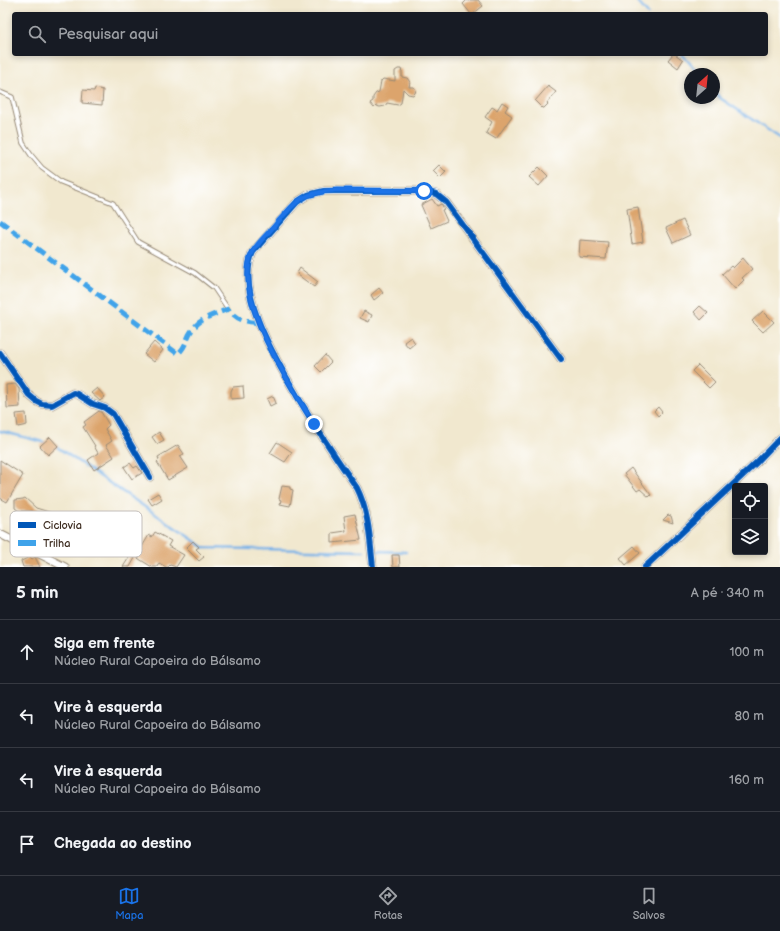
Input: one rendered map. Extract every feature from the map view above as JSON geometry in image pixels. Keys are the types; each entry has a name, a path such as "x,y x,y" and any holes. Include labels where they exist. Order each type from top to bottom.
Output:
{"street":[{"path":"373,567 368,524 361,496 314,424 266,342 249,291 248,280 250,258 256,247 290,209 297,202 308,195 324,191 424,191 436,194 446,202 561,359"},
{"path":"0,353 29,396 36,401 52,406 73,394 77,394 93,404 109,410 113,414 150,478"},
{"path":"645,567 780,438"},
{"path":"0,534 10,539"},
{"path":"45,557 65,567"}],"lane":[{"path":"0,92 12,97 23,143 42,168 61,182 112,203 138,242 195,273 214,288 228,309"}],"building":[{"path":"467,0 478,0 483,6 476,12 469,12 463,4"},
{"path":"671,56 678,56 683,60 678,68 668,60"},
{"path":"401,69 402,77 407,78 410,82 409,87 414,87 416,90 415,93 413,95 408,94 403,89 401,103 398,105 387,103 385,106 376,106 374,108 370,103 373,101 373,97 376,93 379,92 381,81 383,79 395,81 395,71"},
{"path":"548,86 556,92 547,103 548,104 542,108 535,101"},
{"path":"95,88 103,90 102,105 82,103 83,90 94,91"},
{"path":"502,102 508,106 505,111 512,116 496,139 486,133 492,122 485,117 492,107 497,110"},
{"path":"439,165 446,172 440,178 433,171"},
{"path":"539,167 548,176 539,186 529,177"},
{"path":"432,199 437,206 442,205 444,209 442,210 447,221 431,228 421,205"},
{"path":"638,207 643,242 632,244 627,209"},
{"path":"683,220 690,235 673,243 666,228"},
{"path":"580,240 608,242 606,259 579,257"},
{"path":"743,258 752,269 742,278 744,280 735,289 722,274 731,266 733,268"},
{"path":"300,268 318,282 314,287 298,275 297,273"},
{"path":"379,288 383,293 374,300 371,295"},
{"path":"700,306 708,313 701,320 694,312"},
{"path":"364,311 372,315 369,322 360,318"},
{"path":"763,311 774,322 763,332 752,321"},
{"path":"411,337 415,343 409,348 404,342"},
{"path":"154,342 163,350 154,362 144,354"},
{"path":"325,355 331,362 321,372 315,366"},
{"path":"698,365 715,382 709,388 692,371"},
{"path":"15,384 19,389 20,407 7,408 6,385"},
{"path":"243,386 244,398 231,399 231,391 233,387"},
{"path":"97,388 105,397 100,401 91,393"},
{"path":"273,396 276,403 270,406 267,399"},
{"path":"658,407 662,412 658,416 654,411"},
{"path":"99,411 109,425 105,429 112,441 106,445 114,457 94,470 88,460 98,453 83,427 86,425 84,422"},
{"path":"26,413 27,425 18,427 16,414"},
{"path":"159,432 164,440 157,444 152,437"},
{"path":"50,437 58,446 48,455 40,446"},
{"path":"277,442 292,452 285,462 270,453"},
{"path":"178,445 184,454 180,456 188,468 168,480 157,462 159,460 158,457"},
{"path":"0,460 23,475 7,502 0,498"},
{"path":"130,463 134,468 137,466 142,473 132,479 124,467"},
{"path":"631,468 651,495 649,497 640,489 637,491 624,474"},
{"path":"282,486 290,487 290,489 293,490 290,506 280,504 281,500 279,499"},
{"path":"158,493 162,499 152,505 148,499"},
{"path":"25,498 36,508 46,511 19,511 15,508 15,500"},
{"path":"355,514 361,540 332,543 332,533 346,531 344,516"},
{"path":"668,515 671,516 673,523 663,520"},
{"path":"155,532 171,541 168,546 184,555 176,567 170,565 166,567 159,563 157,567 152,567 136,557 142,557 142,547 149,535 152,537"},
{"path":"193,541 199,547 196,549 204,557 199,561 186,548"},
{"path":"634,546 640,553 626,565 620,558"},
{"path":"392,555 399,555 400,567 393,567"},
{"path":"30,557 32,559 35,557 40,567 23,567 21,561"},
{"path":"129,557 135,558 130,567 123,567"}],"waterway":[{"path":"636,0 646,12"},
{"path":"684,56 694,68"},
{"path":"720,98 780,138"},
{"path":"0,431 47,443"},
{"path":"54,445 205,548 364,551"},
{"path":"377,551 406,552"}],"marked path":[{"path":"0,221 178,354 184,347 193,329 201,321 228,309 242,320 259,323"}],"cycle path":[{"path":"373,567 367,517 361,497 357,488 311,420 269,346 253,306 249,287 249,269 253,252 297,202 308,195 324,191 424,191 436,194 446,202 561,359"},
{"path":"0,353 29,395 36,401 42,404 52,405 73,393 93,404 105,408 113,414 150,477"},
{"path":"645,567 757,462 780,438"}],"route":[{"path":"314,424 266,342 249,291 248,280 250,258 256,247 290,209 302,198 308,195 324,191 337,190 424,191"}]}
